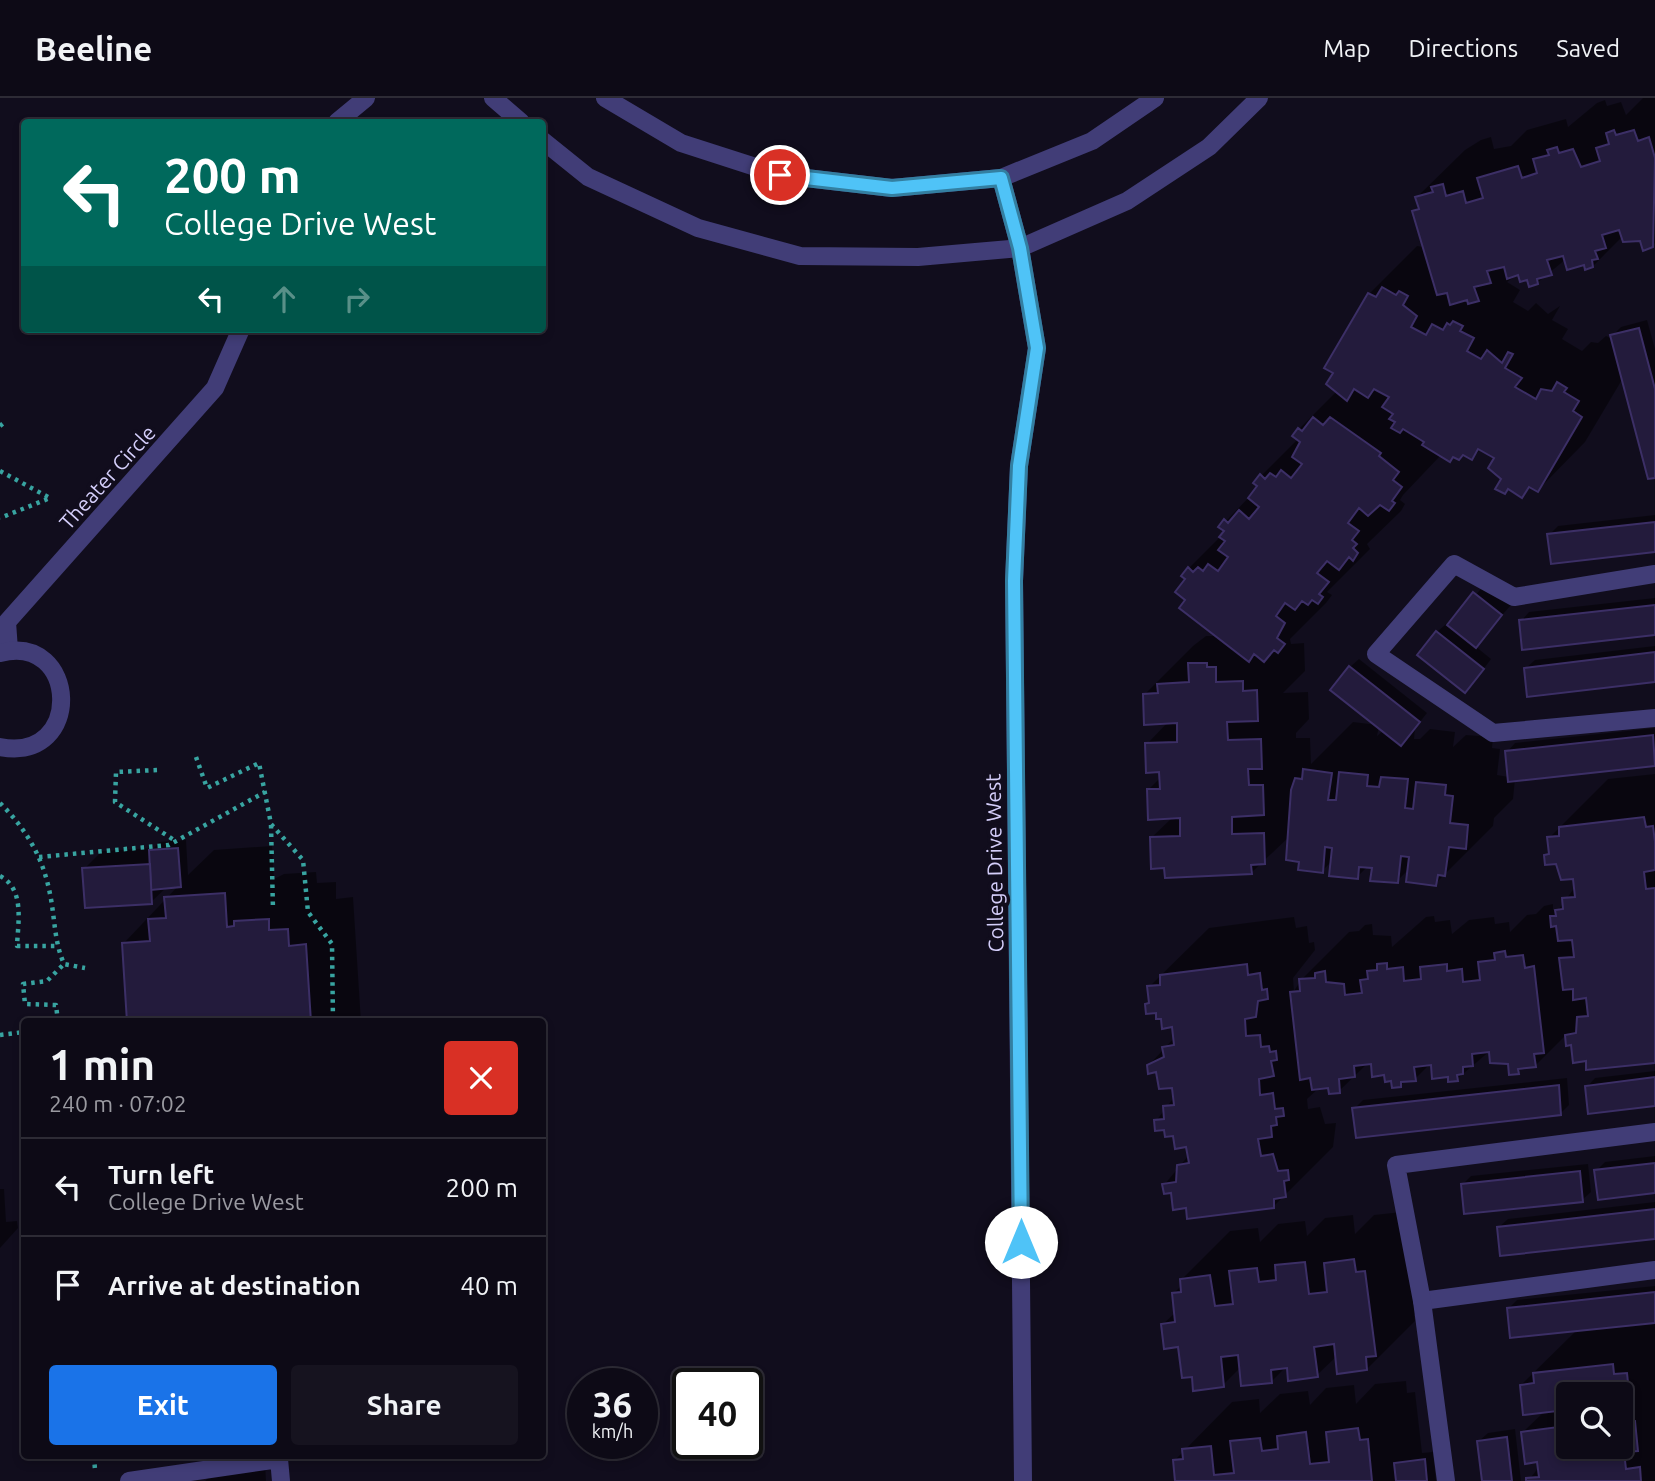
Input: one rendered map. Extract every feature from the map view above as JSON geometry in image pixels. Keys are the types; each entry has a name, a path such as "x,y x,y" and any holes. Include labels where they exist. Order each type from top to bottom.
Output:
{"street":[{"path":"341,119 366,98"},
{"path":"494,98 518,119"},
{"path":"605,98 681,143 780,175 892,188 1001,178 1092,141 1155,98"},
{"path":"546,143 588,177 698,228 800,256 918,257 1020,248 1127,201 1209,147 1259,98"},
{"name":"College Drive West","path":"1001,178 1020,248 1037,348 1019,466 1014,581 1023,1481"},
{"name":"Theater Circle","path":"0,747 13,750 43,739 54,727 63,697 55,675 39,657 25,651 4,652 7,622 215,388 239,333"},
{"path":"1655,574 1514,597 1454,564 1376,654 1493,733 1655,718"},
{"path":"1446,1481 1422,1301 1396,1165 1655,1132"},
{"path":"1422,1301 1655,1270"},
{"path":"129,1481 279,1459 281,1481"}],"path":[{"path":"0,426 6,421"},
{"path":"0,471 50,498 0,518"},
{"path":"196,757 206,788 259,763 271,824 273,910"},
{"path":"158,770 116,772 115,802 174,840"},
{"path":"39,857 169,845 265,793"},
{"path":"0,803 23,826 39,857 50,892 56,946 64,964"},
{"path":"271,824 303,860 308,912 332,944 333,1018"},
{"path":"0,876 8,881 19,908 17,946 56,946"},
{"path":"64,964 85,968"},
{"path":"58,1018 57,1005 25,1004 23,984 47,981 64,964"},
{"path":"0,1035 21,1032"},
{"path":"94,1459 95,1470"}],"building":[{"path":"1614,130 1616,135 1634,130 1638,141 1649,137 1655,158 1653,247 1643,251 1640,241 1623,242 1619,230 1602,235 1606,248 1595,251 1598,259 1592,260 1593,267 1585,270 1584,265 1567,270 1563,256 1547,260 1552,275 1537,279 1538,284 1529,287 1527,280 1520,282 1518,275 1507,279 1504,267 1487,271 1491,283 1474,287 1479,301 1468,304 1467,300 1450,305 1447,293 1437,295 1412,211 1419,209 1415,197 1433,192 1431,187 1443,184 1446,196 1463,191 1466,203 1483,198 1477,178 1518,166 1522,178 1537,173 1533,159 1549,155 1547,150 1557,147 1559,153 1573,149 1581,167 1600,161 1596,148 1609,144 1606,133"},
{"path":"1382,287 1396,295 1399,291 1408,296 1403,305 1417,316 1411,327 1426,335 1432,324 1443,330 1447,323 1450,325 1453,321 1463,326 1460,331 1474,338 1467,351 1481,359 1487,350 1502,363 1508,352 1513,354 1505,368 1522,378 1515,387 1536,399 1541,389 1552,391 1557,382 1567,388 1564,392 1579,401 1573,411 1582,417 1538,492 1529,487 1522,498 1508,489 1505,494 1495,489 1501,479 1488,468 1494,458 1478,449 1472,460 1463,455 1459,460 1453,457 1450,462 1422,445 1424,442 1403,429 1400,433 1391,428 1395,422 1389,419 1393,414 1382,407 1389,397 1374,389 1368,398 1354,389 1347,401 1326,384 1333,373 1324,368 1368,293 1376,297"},
{"path":"1639,328 1655,389 1655,478 1648,479 1610,335"},
{"path":"1313,417 1323,425 1330,417 1381,453 1379,456 1399,472 1393,480 1402,487 1392,501 1395,503 1389,511 1380,505 1368,516 1359,508 1348,523 1359,531 1352,540 1357,544 1353,548 1358,553 1353,561 1349,557 1339,570 1327,561 1317,573 1329,582 1319,594 1323,597 1318,604 1312,600 1308,605 1302,601 1295,610 1285,603 1276,616 1285,623 1277,638 1285,644 1278,653 1274,650 1264,662 1254,654 1249,662 1179,608 1185,600 1175,592 1185,579 1181,576 1188,567 1193,572 1198,567 1203,571 1208,564 1218,571 1228,557 1218,550 1225,541 1219,537 1224,531 1218,527 1224,519 1228,523 1239,510 1249,519 1259,507 1248,498 1257,486 1253,483 1260,474 1265,479 1270,473 1276,477 1281,470 1291,478 1302,464 1292,457 1300,442 1292,436 1298,428 1302,431"},
{"path":"1655,522 1655,552 1551,564 1547,534"},
{"path":"1473,592 1502,615 1476,648 1447,625"},
{"path":"1655,605 1655,635 1522,650 1519,620"},
{"path":"1436,631 1484,669 1465,693 1417,655"},
{"path":"1655,652 1655,682 1527,697 1524,668"},
{"path":"1188,663 1207,663 1207,667 1216,667 1216,682 1243,681 1243,691 1257,690 1258,721 1227,722 1228,740 1261,739 1262,769 1248,769 1249,785 1263,785 1264,815 1232,817 1232,834 1264,833 1265,864 1251,865 1252,874 1165,878 1164,868 1151,869 1150,837 1180,836 1180,818 1148,820 1147,789 1160,789 1159,772 1146,773 1145,743 1177,742 1177,723 1144,725 1143,694 1158,693 1157,684 1189,682"},
{"path":"1349,666 1420,722 1401,746 1330,690"},
{"path":"1653,735 1655,766 1508,782 1505,751"},
{"path":"1303,769 1332,773 1328,800 1336,800 1339,772 1368,775 1367,786 1379,787 1381,777 1408,779 1405,808 1413,809 1416,782 1446,785 1445,795 1453,796 1450,823 1468,825 1466,849 1449,847 1445,876 1438,875 1436,886 1406,882 1409,857 1401,856 1398,883 1370,881 1372,868 1359,867 1358,879 1329,876 1332,848 1325,847 1323,873 1298,870 1299,862 1286,860 1291,790 1295,778 1302,779"},
{"path":"1644,817 1646,827 1653,826 1655,842 1655,870 1644,872 1646,889 1655,888 1655,1063 1586,1070 1586,1061 1573,1063 1571,1045 1566,1046 1565,1035 1576,1033 1577,1017 1588,1016 1586,998 1573,1000 1573,989 1563,990 1559,958 1574,957 1572,940 1558,941 1556,926 1551,927 1550,916 1556,916 1555,910 1563,909 1562,898 1575,897 1573,879 1561,880 1556,864 1545,865 1544,855 1549,854 1547,837 1559,836 1559,827"},
{"path":"178,848 181,887 151,890 149,850"},
{"path":"150,864 152,904 85,908 82,868"},
{"path":"225,893 227,927 234,926 234,921 269,919 269,930 288,929 289,946 306,944 311,1018 127,1018 122,943 150,941 148,919 166,918 164,897"},
{"path":"1505,951 1506,957 1523,955 1525,968 1534,966 1544,1053 1534,1054 1536,1067 1518,1069 1519,1074 1509,1075 1508,1064 1490,1063 1489,1052 1472,1054 1473,1066 1463,1067 1463,1074 1457,1075 1458,1081 1448,1082 1448,1077 1432,1079 1431,1065 1414,1067 1416,1081 1401,1082 1401,1087 1392,1088 1391,1081 1385,1082 1384,1075 1372,1077 1371,1064 1354,1066 1355,1077 1339,1079 1340,1093 1329,1094 1328,1088 1312,1090 1310,1078 1300,1080 1290,992 1300,991 1299,979 1315,978 1315,973 1325,971 1326,982 1344,984 1345,995 1362,993 1360,980 1368,979 1367,971 1377,970 1377,964 1387,963 1387,969 1403,967 1404,981 1421,979 1420,967 1447,964 1447,971 1462,969 1463,982 1480,980 1478,962 1495,960 1494,953"},
{"path":"1247,964 1248,975 1260,973 1262,990 1267,989 1268,999 1258,1001 1256,1017 1245,1019 1246,1036 1260,1035 1261,1047 1269,1046 1270,1052 1276,1051 1277,1060 1271,1061 1274,1076 1259,1079 1260,1095 1273,1093 1275,1109 1283,1108 1284,1116 1276,1117 1277,1125 1271,1126 1272,1137 1258,1139 1261,1156 1273,1154 1278,1171 1288,1170 1289,1180 1284,1181 1286,1197 1274,1199 1274,1208 1187,1219 1186,1208 1173,1210 1171,1193 1164,1194 1162,1184 1176,1182 1177,1165 1189,1163 1186,1147 1175,1149 1173,1136 1165,1137 1164,1130 1155,1131 1154,1120 1164,1119 1163,1106 1174,1105 1172,1088 1159,1089 1156,1072 1148,1074 1147,1065 1164,1057 1162,1047 1174,1045 1172,1027 1162,1029 1161,1019 1156,1019 1156,1013 1146,1014 1145,1004 1149,1003 1147,986 1160,985 1160,975"},
{"path":"1655,1077 1655,1106 1588,1114 1585,1086"},
{"path":"1559,1085 1561,1115 1356,1138 1352,1108"},
{"path":"1655,1163 1655,1193 1598,1200 1594,1170"},
{"path":"1580,1171 1583,1202 1464,1214 1461,1184"},
{"path":"1655,1209 1655,1239 1500,1256 1497,1227"},
{"path":"1354,1259 1356,1272 1365,1271 1376,1356 1366,1357 1367,1370 1337,1374 1334,1344 1314,1347 1318,1377 1288,1381 1287,1368 1271,1370 1272,1383 1241,1386 1238,1355 1221,1357 1224,1387 1193,1391 1192,1377 1182,1378 1178,1347 1164,1349 1161,1324 1175,1322 1172,1293 1181,1292 1180,1279 1210,1275 1215,1306 1233,1304 1229,1271 1257,1268 1259,1282 1276,1280 1275,1265 1305,1262 1309,1294 1327,1292 1324,1263"},
{"path":"1655,1292 1655,1323 1510,1338 1507,1308"},
{"path":"1613,1364 1614,1374 1627,1373 1628,1382 1556,1382 1556,1411 1523,1415 1520,1385 1534,1383 1533,1373"},
{"path":"1633,1421 1635,1421 1638,1451 1633,1451"},
{"path":"1556,1427 1556,1459 1625,1459 1626,1469 1640,1467 1641,1481 1526,1481 1526,1478 1539,1477 1537,1462 1525,1464 1521,1432"},
{"path":"1358,1428 1360,1440 1368,1439 1372,1481 1175,1481 1173,1460 1183,1459 1182,1449 1211,1446 1214,1475 1234,1473 1230,1441 1260,1438 1262,1451 1278,1449 1277,1436 1306,1432 1310,1464 1329,1462 1326,1432"},
{"path":"1507,1437 1512,1481 1482,1481 1477,1441"},
{"path":"1425,1459 1427,1481 1396,1481 1394,1463"}],"route":[{"path":"780,175 892,188 1001,178 1020,248 1037,348 1019,466 1014,581 1021,1242"}]}
